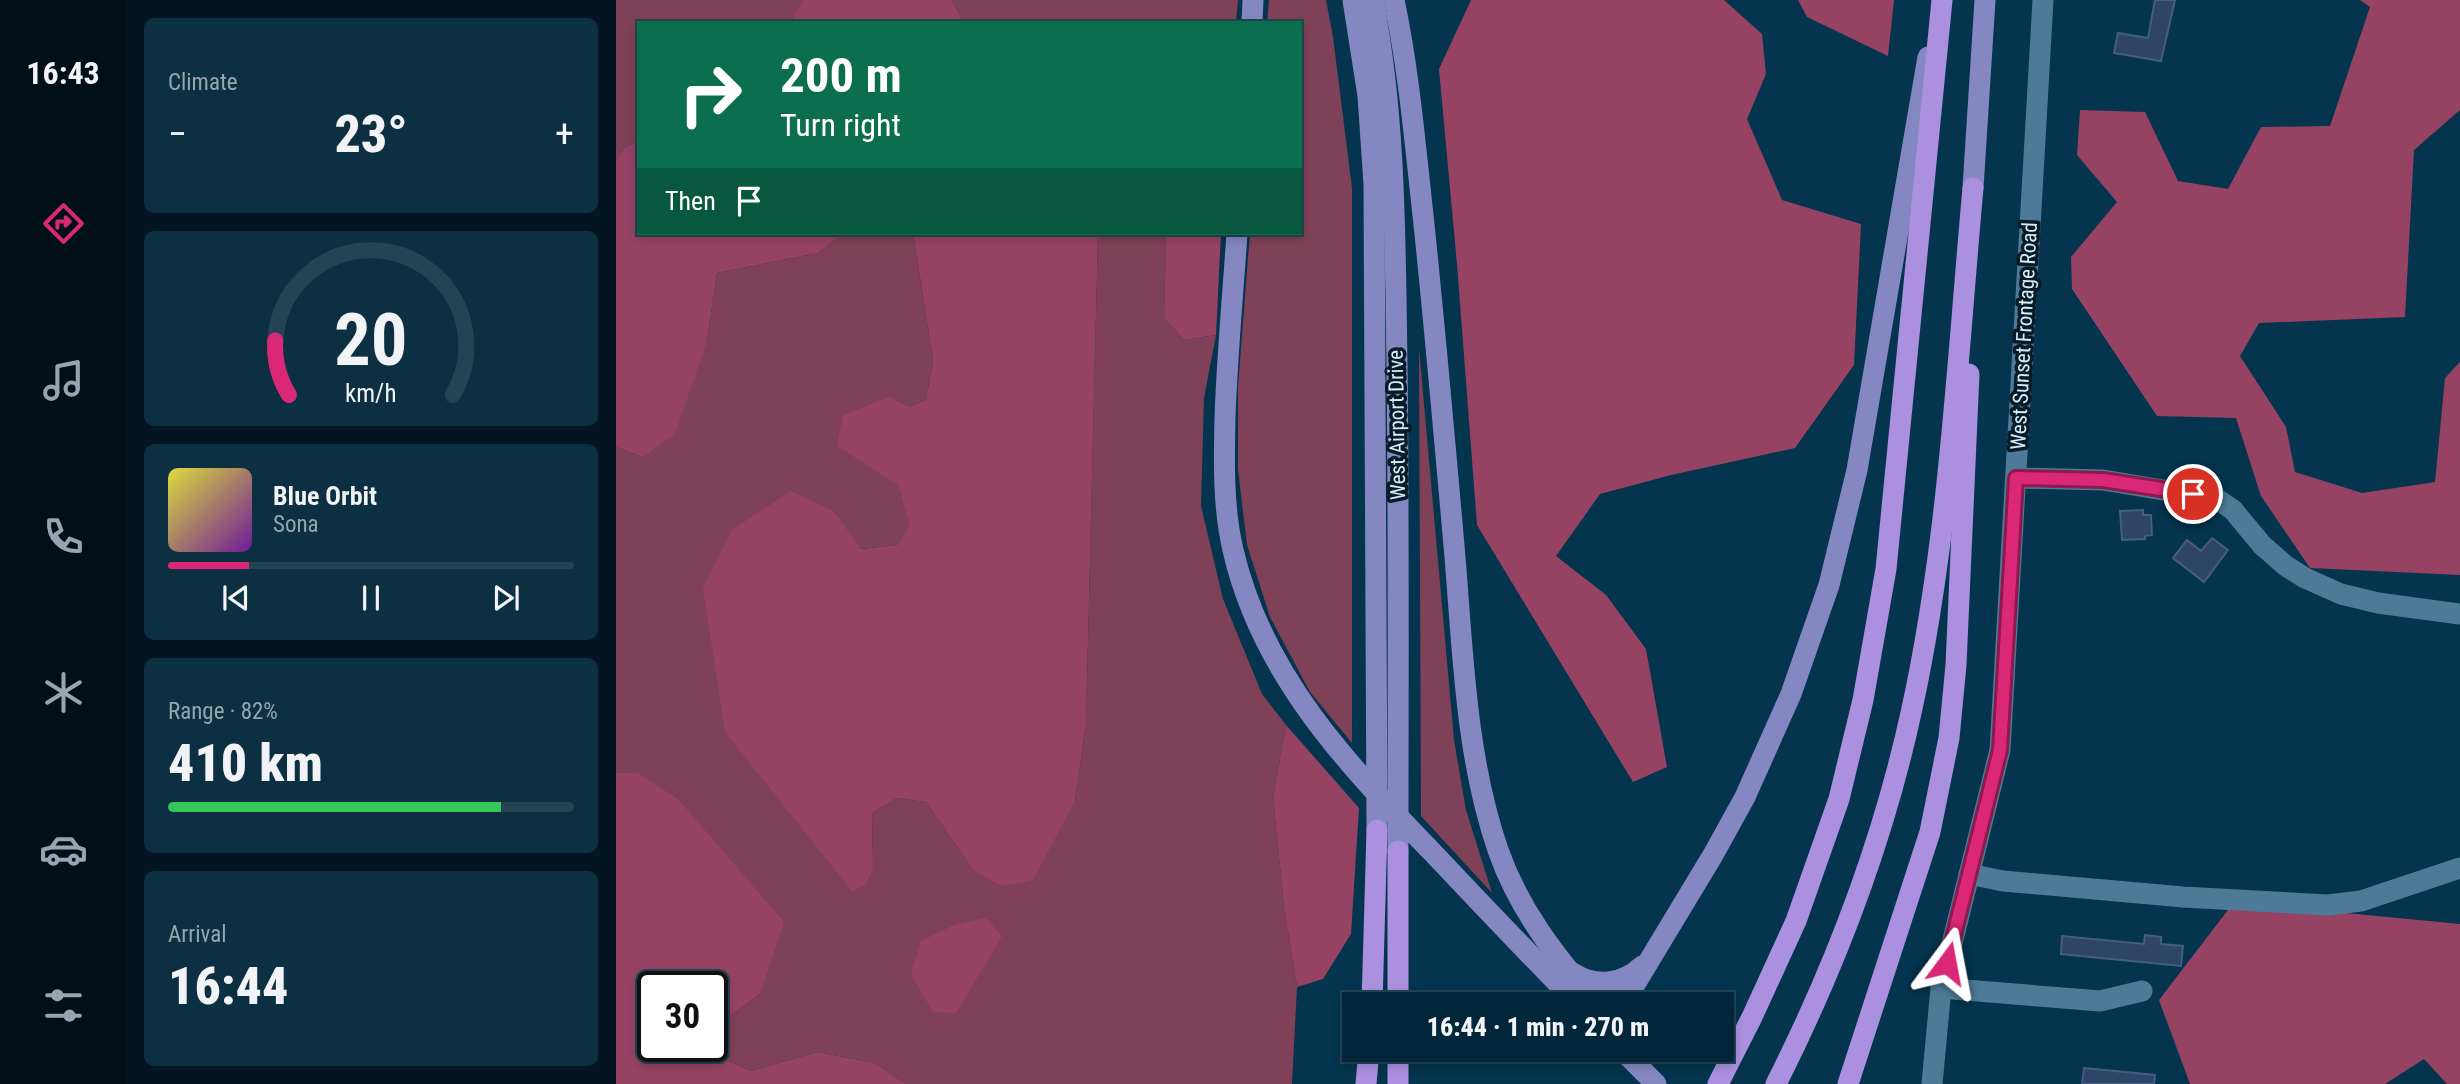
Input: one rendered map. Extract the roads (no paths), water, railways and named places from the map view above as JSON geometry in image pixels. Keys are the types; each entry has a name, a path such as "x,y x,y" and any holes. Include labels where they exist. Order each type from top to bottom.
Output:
{"highway":[{"path":"1719,1082 1796,921 1821,853 1843,787 1868,676 1886,569 1940,0"},
{"path":"1776,1084 1835,953 1860,887 1879,831 1911,714 1936,574 1973,188"},
{"path":"1848,1084 1930,832 1949,738 1956,665 1968,407 1973,188"},
{"path":"1373,992 1377,830"},
{"path":"1398,851 1398,992"},
{"path":"1366,1084 1368,1062"},
{"path":"1398,1062 1398,1084"}],"main road":[{"path":"1252,21 1253,0"},
{"name":"West Airport Drive","path":"1353,0 1368,96 1374,184 1377,830"},
{"name":"West Airport Drive","path":"1373,0 1386,85 1393,173 1398,484 1398,851"},
{"path":"1394,0 1414,132 1474,757 1484,804 1505,868 1533,922 1564,967 1586,992"},
{"path":"1630,992 1713,855 1755,776 1791,694 1829,585 1857,470 1940,0"},
{"path":"1973,188 1985,0"},
{"path":"1237,235 1226,389 1224,468 1226,508 1233,550 1255,619 1300,702 1338,751 1567,992"},
{"path":"1564,967 1587,980 1616,981 1638,970 1655,951"},
{"path":"1637,1062 1656,1084"},
{"path":"1643,1062 1672,1084"}],"street":[{"name":"West Sunset Frontage Road","path":"1932,1084 1941,988 2000,750 2043,0"},
{"path":"2016,478 2103,480 2217,499 2233,510 2262,545 2305,578 2341,594 2378,603 2460,614"},
{"path":"1969,874 2003,881 2183,897 2328,905 2361,901 2460,868"},
{"path":"1941,988 2100,1001 2142,991"}]}
